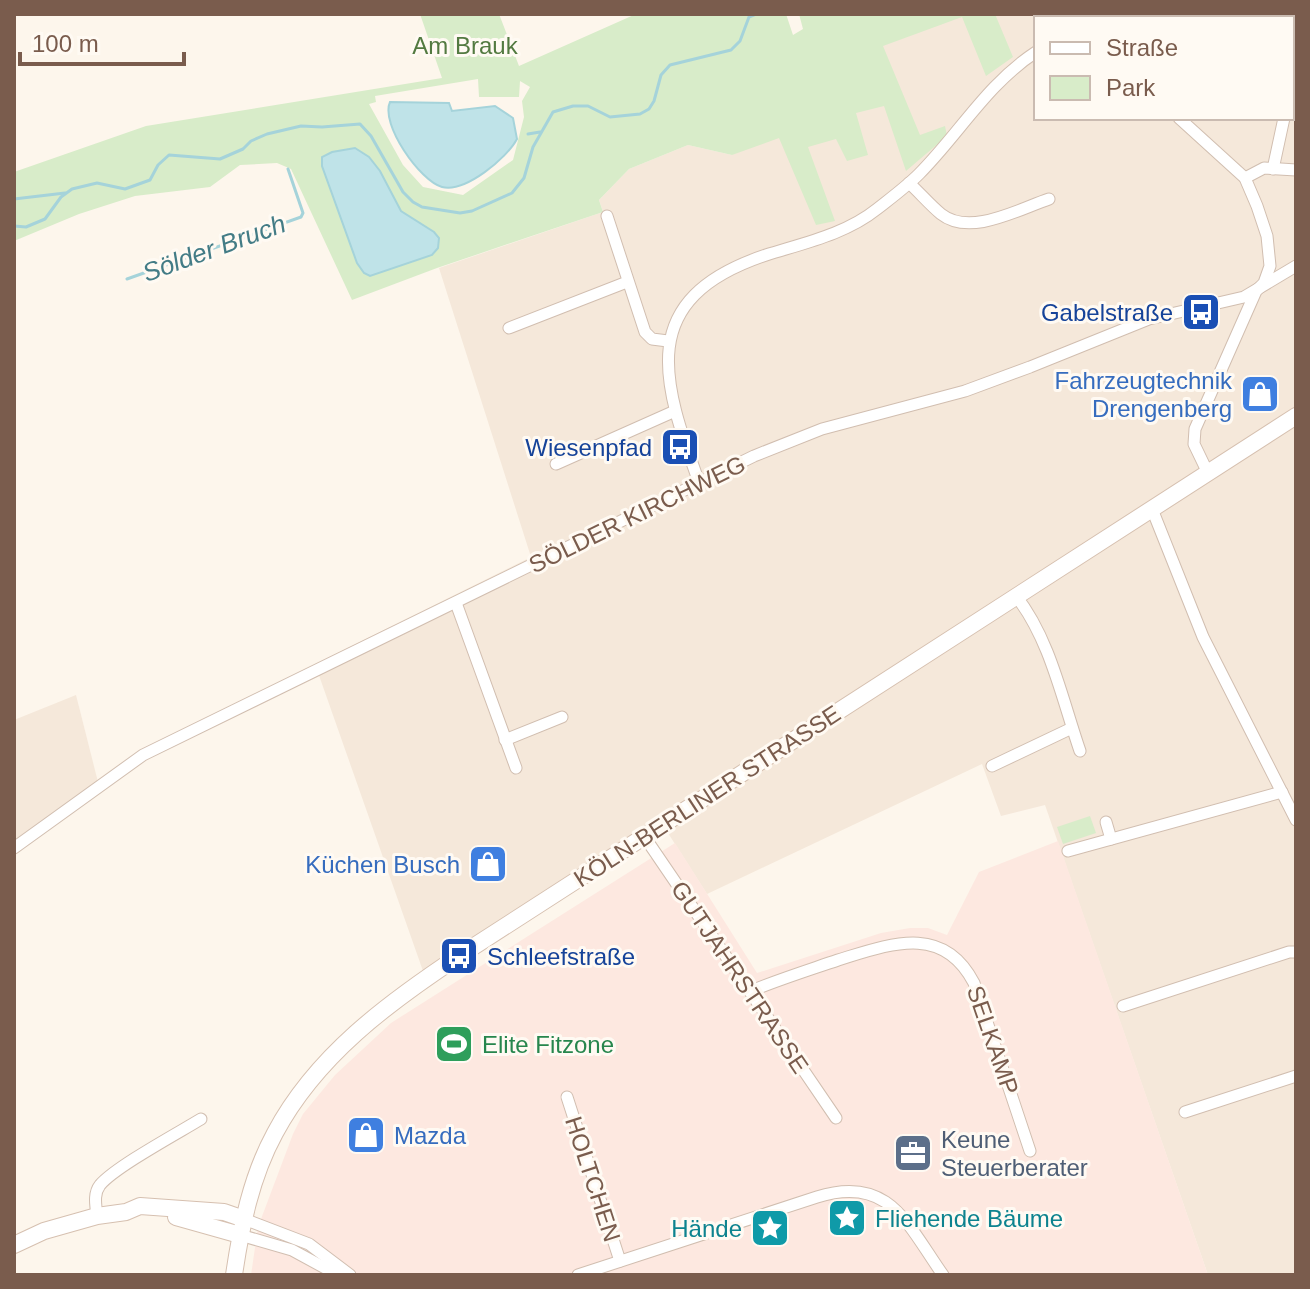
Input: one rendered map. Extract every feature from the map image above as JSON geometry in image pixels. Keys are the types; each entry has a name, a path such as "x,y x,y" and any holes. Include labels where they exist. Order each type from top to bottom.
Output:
{"main road":[{"name":"KÖLN-BERLINER STRASSE","path":"234,1275 242,1227 255,1179 275,1133 318,1071 373,1016 424,979 1296,416"},
{"path":"14,1245 44,1231 140,1206 224,1212 242,1227"}],"street":[{"path":"700,485 668,380 668,341 685,307 715,278 741,265 862,221 909,183 1003,77 1034,54"},
{"path":"1181,120 1245,178 1263,221 1270,252 1268,276 1256,291 1195,429 1194,444 1208,473"},
{"path":"1273,169 1284,120"},
{"path":"1245,178 1264,168 1296,170"},
{"path":"909,183 943,216 960,222 979,222 1049,199"},
{"path":"607,216 645,332 652,339 668,341"},
{"name":"SÖLDER KIRCHWEG","path":"14,848 143,755 754,456 803,435 965,391 1149,319 1232,300 1256,291 1296,266"},
{"path":"509,328 627,282"},
{"path":"556,464 675,411"},
{"path":"1152,509 1203,637 1296,820"},
{"path":"1016,596 1041,637 1080,751"},
{"path":"456,603 516,768"},
{"path":"505,740 562,717"},
{"path":"992,766 1072,728"},
{"path":"1068,851 1282,792"},
{"path":"1106,822 1111,839"},
{"name":"GUTJAHRSTRASSE","path":"644,836 836,1118"},
{"name":"SELKAMP","path":"751,991 781,978 894,943 925,944 945,950 959,960 974,983 1030,1151"},
{"path":"1123,1006 1296,952"},
{"path":"1185,1112 1296,1076"},
{"name":"HOLTCHEN","path":"567,1097 620,1261"},
{"path":"97,1216 95,1196 99,1186 201,1119"},
{"path":"578,1275 830,1193 858,1190 878,1196 897,1211 943,1275"},
{"path":"242,1227 338,1275"},
{"path":"242,1227 309,1244 350,1275"}],"shaded area":[{"path":"858,14 1296,14 1296,1275 1208,1275 1045,805 1001,816 982,764 707,894 659,819 423,971 315,664 531,557 439,268 603,212 599,200 629,169 688,145 732,155"},
{"path":"76,695 99,786 14,848 14,720"},
{"path":"1058,841 1208,1275 251,1275 258,1227 293,1134 303,1114 335,1075 391,1023 675,843 757,973 881,933 928,928 947,935 979,872"}],"green space":[{"name":"Am Brauk","path":"420,14 499,14 519,66 636,14 786,14 793,35 803,29 799,14 995,14 1013,57 986,76 962,17 883,46 920,135 945,126 947,136 906,171 884,106 856,113 868,155 847,161 836,139 808,147 835,221 816,225 779,138 732,155 688,145 629,169 599,200 603,212 352,300 291,169 277,163 240,165 210,187 135,196 79,214 14,241 14,172 146,126 442,78","holes":["478,79 479,97 519,97 520,81 530,87 522,101 524,117 513,160 463,195 423,187 403,165 369,104 376,102 375,96"]},
{"path":"1090,816 1096,833 1063,844 1057,827"}],"water":[{"path":"390,102 449,103 452,111 495,106 513,118 517,139 484,172 462,185 442,187 423,174 396,137 388,112"},
{"path":"355,148 369,157 380,171 401,211 439,238 438,248 432,255 370,276 364,273 357,263 322,166 322,157"}],"waterway":[{"path":"14,226 26,227 45,219 61,197 72,189 97,183 125,189 150,180 158,165 169,155 220,159 267,134 301,126 360,124 371,136 403,192 413,202 422,207 460,213 472,211 512,193 524,178 533,147 553,112 573,106 588,106 610,117 640,114 649,109 654,101 661,75 670,65 731,50 740,41 749,17 756,14"},
{"path":"528,134 540,132"},
{"name":"Sölder Bruch","path":"127,279 301,217 303,213 288,169"},
{"path":"14,199 65,193"}],"place":[{"name":"Gabelstraße","path":"1201,312"},
{"name":"Fahrzeugtechnik Drengenberg","path":"1260,394"},
{"name":"Wiesenpfad","path":"680,447"},
{"name":"Küchen Busch","path":"488,864"},
{"name":"Schleefstraße","path":"459,956"},
{"name":"Elite Fitzone","path":"454,1044"},
{"name":"Mazda","path":"366,1135"},
{"name":"Keune Steuerberater","path":"913,1153"},
{"name":"Fliehende Bäume","path":"847,1218"},
{"name":"Hände","path":"770,1228"}]}
